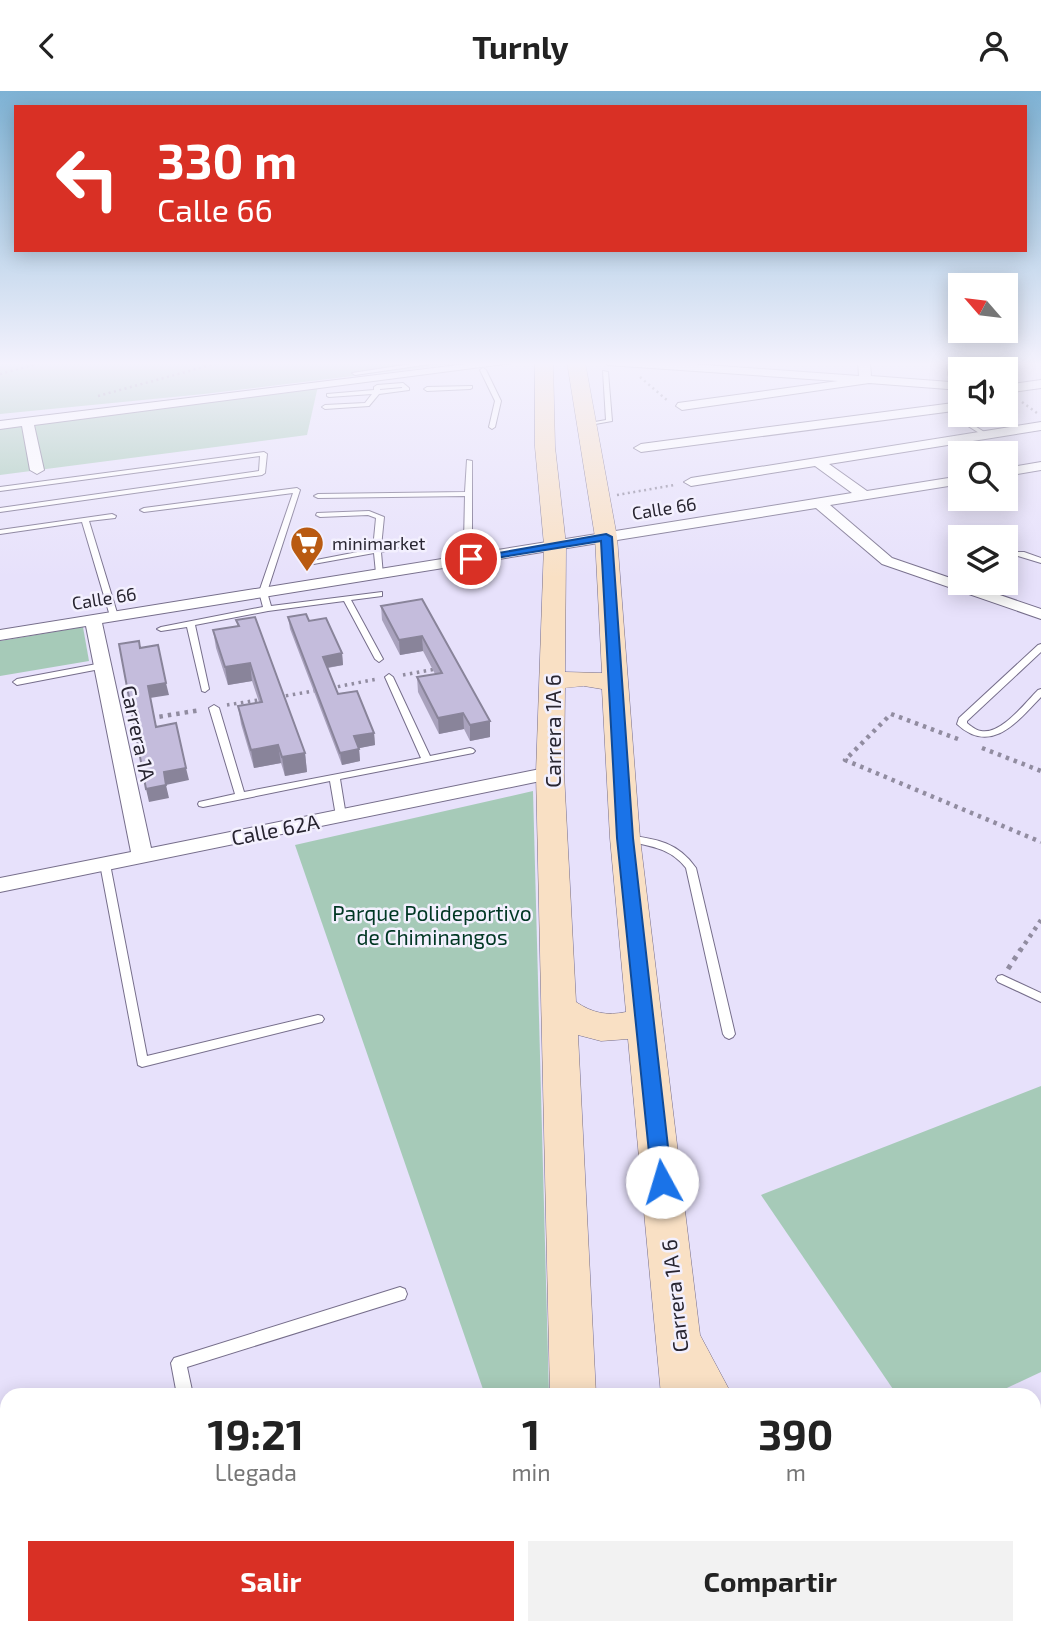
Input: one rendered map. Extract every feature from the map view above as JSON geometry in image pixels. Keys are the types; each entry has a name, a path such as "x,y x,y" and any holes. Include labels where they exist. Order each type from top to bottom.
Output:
{"street":[{"path":"29,434 38,477"},
{"name":"Carrera 1A 6","path":"545,434 555,545 551,773 573,1388"},
{"name":"Carrera 1A 6","path":"588,434 606,537 625,838 683,1388"},
{"path":"641,448 746,434"},
{"path":"898,434 916,446"},
{"path":"691,482 992,434"},
{"path":"816,461 865,496"},
{"path":"1018,470 1041,466"},
{"name":"Calle 66","path":"0,635 948,482"},
{"path":"820,504 887,561 1041,614"},
{"name":"Carrera 1A","path":"93,619 142,856"},
{"path":"552,684 583,677 615,684"},
{"name":"Calle 62A","path":"0,885 551,773"},
{"path":"561,1010 584,1025 616,1030 644,1021"},
{"path":"677,1316 692,1370 704,1388"}],"lane":[{"path":"0,489 38,477 264,454 262,477 0,510"},
{"path":"469,461 471,559"},
{"path":"144,510 297,490 262,592 268,609"},
{"path":"318,496 468,494"},
{"path":"320,515 376,514 380,517 377,551 380,573"},
{"path":"0,532 112,516"},
{"path":"85,520 114,616"},
{"path":"311,563 400,546"},
{"path":"1021,554 1041,561"},
{"path":"161,629 268,609 379,594"},
{"path":"346,598 379,659"},
{"path":"191,624 205,689"},
{"path":"1040,649 962,720 962,724 984,735 999,733 1041,692"},
{"path":"17,682 102,666"},
{"path":"389,677 427,760"},
{"path":"214,708 240,796"},
{"path":"203,804 470,751"},
{"path":"335,779 341,816"},
{"path":"625,838 659,843 682,854 691,868 729,1034"},
{"path":"106,864 142,1062 318,1019"},
{"path":"1002,979 1041,997"},
{"path":"184,1388 179,1363 400,1294"}],"path":[{"path":"599,498 691,482"},
{"path":"113,725 437,669"},
{"path":"891,714 845,760 1041,842"},
{"path":"1002,979 1041,920"}],"green space":[{"path":"0,434 307,434 307,435 0,475"},
{"path":"83,627 89,661 0,676 0,641"},
{"name":"Parque Polideportivo de Chiminangos","path":"533,791 549,1388 483,1388 295,845"},
{"path":"1041,1086 1041,1372 1007,1388 892,1388 761,1195"}],"building":[{"path":"422,599 490,721 470,725 463,713 438,718 417,677 442,673 422,636 399,640 381,606"},
{"path":"306,614 309,621 326,618 342,653 323,657 338,694 357,691 374,733 354,736 359,749 340,753 288,617"},
{"path":"255,617 305,753 282,757 278,745 251,750 238,706 262,702 250,663 225,667 213,630 239,626 236,620"},
{"path":"139,641 140,648 158,645 166,683 148,686 156,727 176,723 186,768 164,772 166,785 146,789 119,644"}],"place":[{"name":"minimarket","path":"307,573"}],"route":[{"path":"471,559 606,537 625,838 662,1182"}]}
